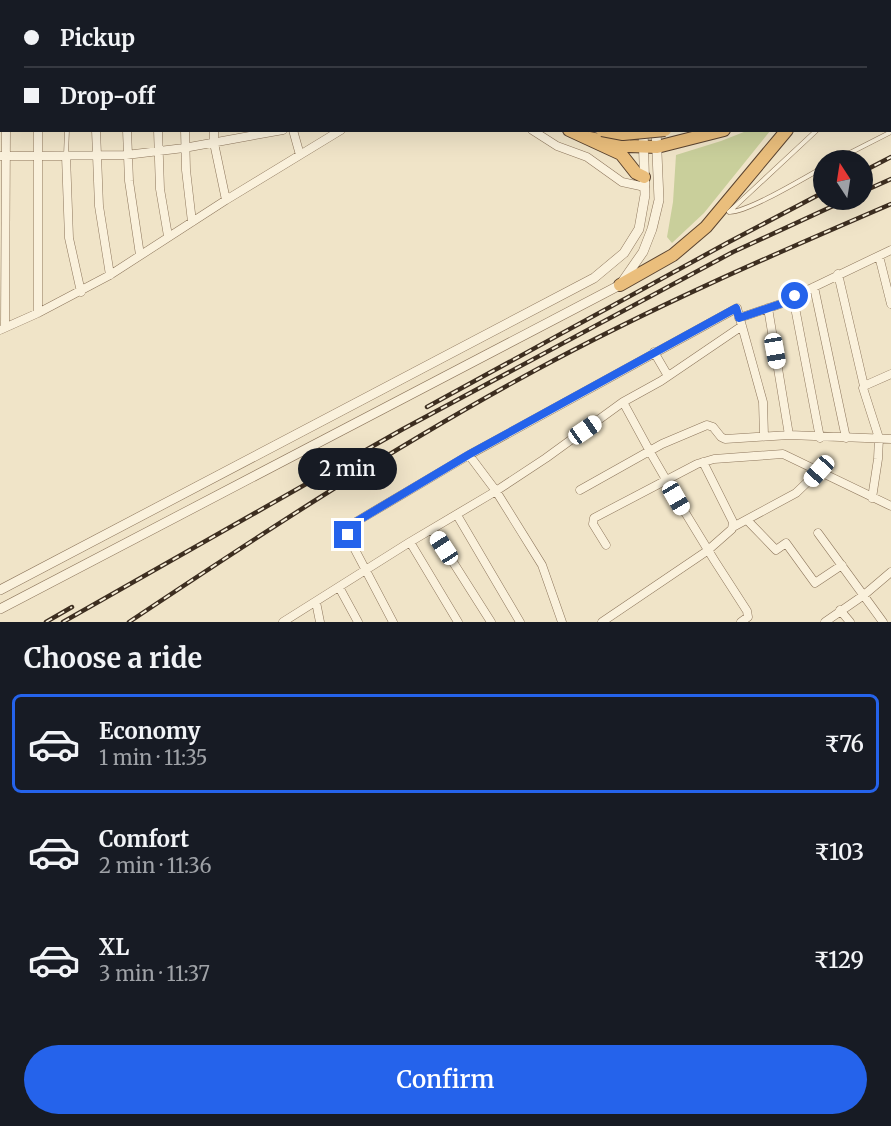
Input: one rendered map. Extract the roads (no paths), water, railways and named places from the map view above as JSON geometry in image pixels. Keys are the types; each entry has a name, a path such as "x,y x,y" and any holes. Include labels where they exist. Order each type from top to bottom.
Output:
{"highway":[{"path":"574,132 621,154 644,182"},
{"path":"612,132 623,134 644,132"},
{"path":"589,138 629,146 651,146 715,132"},
{"path":"620,285 673,255 725,211 785,132"}],"street":[{"path":"6,132 3,156 2,328 81,292 338,132"},
{"path":"38,132 38,313"},
{"path":"96,132 99,206 110,275"},
{"path":"127,132 126,155 134,226 140,255"},
{"path":"158,132 160,189 168,236"},
{"path":"185,132 184,148 192,222"},
{"path":"214,132 214,143 226,200"},
{"path":"3,156 126,155 214,143 244,134 272,132"},
{"path":"294,132 300,155"},
{"path":"535,132 557,146 587,157 622,182 644,182"},
{"path":"0,609 620,285 643,252 652,229 659,200 651,146 645,132"},
{"path":"0,590 594,278 624,253 639,229 645,195 644,182 655,132"},
{"path":"66,156 67,225 72,259 81,292"},
{"path":"283,622 496,491 623,402 668,376 740,322 768,308 792,300 795,296 838,274 891,250"},
{"path":"624,253 637,261"},
{"path":"879,256 891,304"},
{"path":"838,274 863,388 879,438 872,498"},
{"path":"814,287 846,438"},
{"path":"792,300 820,438"},
{"path":"393,622 364,571 348,535 349,528 360,519 468,455 736,308 763,402 764,436"},
{"path":"768,308 789,435"},
{"path":"654,352 668,376"},
{"path":"864,386 891,374"},
{"path":"623,402 649,452 707,551 747,610 748,617 741,622"},
{"path":"580,490 689,431 707,425 713,427 723,439 789,435 891,439"},
{"path":"606,545 593,524 594,518 665,480 714,459 783,453 891,506"},
{"path":"468,455 496,491 542,565 562,622"},
{"path":"703,462 733,522 733,528"},
{"path":"602,622 707,551 733,528 796,493 819,471"},
{"path":"457,515 520,622"},
{"path":"747,520 776,550 786,543 815,583 842,565"},
{"path":"432,529 492,622"},
{"path":"818,533 883,622"},
{"path":"410,542 458,622"},
{"path":"825,622 864,595 891,572"},
{"path":"339,587 358,622"},
{"path":"316,602 320,622"},
{"path":"840,610 850,622"}],"lane":[{"path":"66,156 67,132"},
{"path":"725,211 815,132"},
{"path":"856,150 891,132"},
{"path":"725,211 741,209 813,173"}],"railway":[{"path":"873,166 891,157"},
{"path":"873,187 891,179"},
{"path":"427,407 813,198"},
{"path":"129,622 379,461 534,371 666,304 891,204"},
{"path":"63,622 403,429 733,252 824,210"},
{"path":"46,622 72,607"}]}
